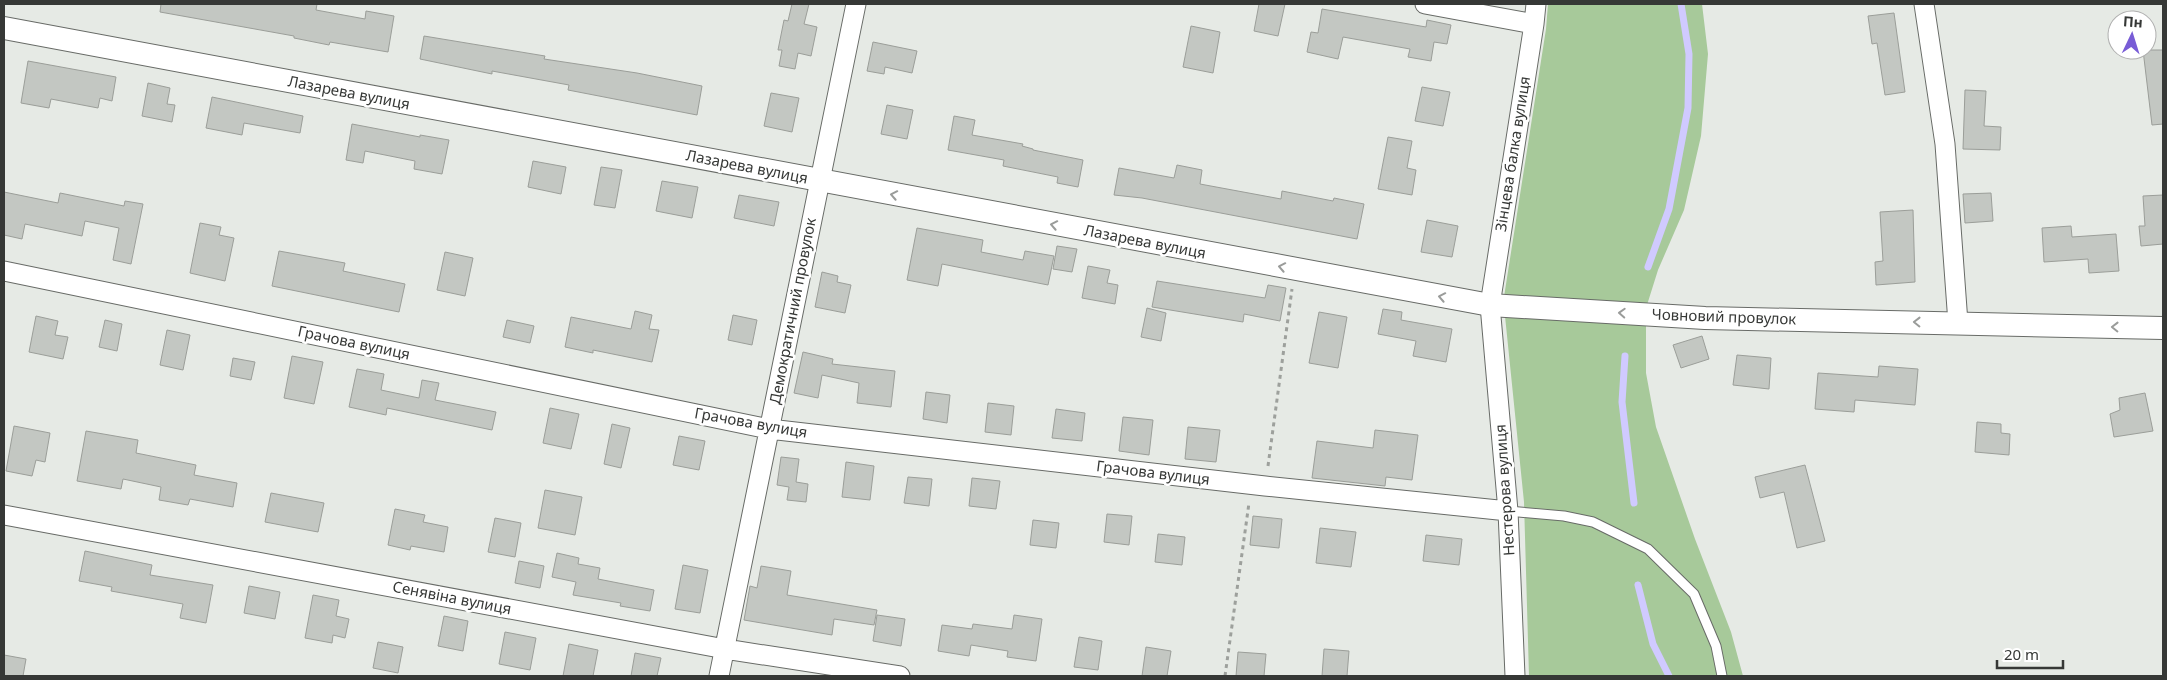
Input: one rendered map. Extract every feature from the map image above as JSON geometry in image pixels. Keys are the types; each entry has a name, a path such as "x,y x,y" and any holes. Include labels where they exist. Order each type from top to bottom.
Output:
{"street":[{"name":"Демократичний провулок","path":"719,676 856,4"},
{"path":"1425,4 1534,24"},
{"name":"Зінцева балка вулиця","path":"1490,305 1536,4"},
{"path":"1924,4 1945,144 1958,323"},
{"name":"Лазарева вулиця","path":"4,28 1490,305"},
{"name":"Грачова вулиця","path":"4,271 770,428 1258,485 1508,511"},
{"name":"Човновий провулок","path":"1490,305 1705,318 2163,328"},
{"name":"Нестерова вулиця","path":"1490,305 1508,511 1515,676"},
{"name":"Сенявіна вулиця","path":"4,515 724,649 900,676"}],"lane":[{"path":"1508,511 1556,515 1593,522 1648,549 1694,594 1716,646 1722,676"}],"path":[{"path":"1226,676 1295,270"}],"green space":[{"path":"1548,4 1702,4 1708,54 1701,136 1684,210 1658,270 1647,305 1504,297 1546,29"},
{"path":"1505,316 1646,323 1646,373 1656,427 1695,539 1731,632 1743,676 1529,676 1524,502"}],"building":[{"path":"161,4 317,4 316,10 365,19 366,11 394,16 388,52 330,42 329,45 294,38 294,36 160,12"},
{"path":"792,4 809,4 804,24 817,27 811,56 798,53 795,69 779,66 782,50 778,50 784,20 788,21"},
{"path":"1259,4 1285,4 1278,36 1254,31"},
{"path":"1322,9 1426,27 1427,20 1451,25 1447,44 1434,42 1431,61 1408,57 1410,49 1343,37 1338,59 1307,52 1311,32 1318,33"},
{"path":"1894,13 1905,92 1885,95 1877,43 1872,44 1868,16"},
{"path":"1191,26 1220,32 1213,73 1183,67"},
{"path":"424,36 545,56 544,59 637,73 702,86 697,115 568,90 569,85 492,71 492,74 420,59"},
{"path":"873,42 917,51 912,73 885,67 884,74 867,71"},
{"path":"2157,50 2163,50 2163,124 2152,125 2144,60 2157,60"},
{"path":"28,61 116,77 112,101 100,98 98,108 51,99 49,108 21,103"},
{"path":"148,83 170,88 167,104 175,105 172,122 142,116"},
{"path":"1422,87 1450,92 1443,126 1415,121"},
{"path":"1965,90 1986,91 1984,126 2001,127 2000,150 1963,149"},
{"path":"771,93 799,98 792,132 764,126"},
{"path":"212,97 303,116 300,133 244,123 242,135 206,128"},
{"path":"887,105 913,110 907,139 881,134"},
{"path":"954,116 975,120 972,135 1023,144 1022,146 1033,150 1083,160 1078,187 1057,183 1058,177 1003,166 1004,160 948,150"},
{"path":"352,124 420,137 420,135 449,140 442,174 414,169 415,161 365,151 363,163 346,160"},
{"path":"1388,137 1412,141 1407,168 1416,170 1412,195 1378,189"},
{"path":"533,161 566,167 561,194 528,187"},
{"path":"1177,165 1202,170 1200,184 1281,199 1282,191 1333,201 1334,198 1364,204 1357,239 1142,198 1114,195 1119,168 1174,178"},
{"path":"601,167 622,170 615,208 594,205"},
{"path":"662,181 698,187 692,218 656,211"},
{"path":"4,192 58,203 60,193 124,206 125,201 143,204 131,264 113,260 119,228 85,221 82,236 25,224 22,239 4,235"},
{"path":"1991,193 1993,221 1965,223 1963,194"},
{"path":"739,195 779,202 774,226 734,218"},
{"path":"2163,195 2163,244 2141,246 2139,226 2145,226 2143,196"},
{"path":"1913,210 1915,282 1876,285 1875,262 1883,261 1880,212"},
{"path":"1427,220 1458,226 1452,257 1421,252"},
{"path":"200,223 221,227 219,235 234,238 225,281 190,273"},
{"path":"2071,226 2072,237 2116,234 2119,271 2089,273 2088,259 2044,262 2042,228"},
{"path":"917,228 983,240 981,252 1023,260 1025,251 1054,256 1048,285 942,264 938,286 907,280"},
{"path":"1057,246 1077,249 1072,272 1053,269"},
{"path":"279,251 345,263 343,271 405,284 399,312 272,286"},
{"path":"445,252 473,258 465,296 437,290"},
{"path":"1088,266 1110,270 1107,283 1118,285 1115,304 1082,298"},
{"path":"822,272 838,276 837,282 851,285 845,313 815,307"},
{"path":"1157,281 1265,298 1268,285 1286,288 1280,321 1244,314 1243,322 1152,307"},
{"path":"1147,308 1166,313 1161,341 1141,337"},
{"path":"1383,309 1402,312 1401,320 1452,329 1446,362 1413,356 1416,341 1378,334"},
{"path":"635,311 652,315 649,329 659,330 652,362 593,350 593,353 565,347 571,317 631,329"},
{"path":"1319,312 1347,317 1338,368 1309,363"},
{"path":"733,315 757,320 752,345 728,340"},
{"path":"36,316 58,321 55,335 68,337 63,359 29,352"},
{"path":"105,320 122,324 117,351 99,347"},
{"path":"507,320 534,326 530,343 503,337"},
{"path":"167,330 190,335 183,370 160,365"},
{"path":"1702,336 1709,359 1681,368 1673,345"},
{"path":"803,352 833,359 832,364 895,371 891,407 857,403 859,383 822,375 818,398 794,393"},
{"path":"1737,355 1771,358 1769,389 1733,385"},
{"path":"292,356 323,362 314,404 284,398"},
{"path":"233,358 255,362 251,380 230,376"},
{"path":"1879,366 1918,369 1915,405 1855,400 1854,412 1815,409 1818,373 1878,377"},
{"path":"357,369 384,374 381,390 419,398 422,380 439,383 435,400 496,412 492,430 387,408 386,415 349,407"},
{"path":"926,392 950,395 947,423 923,419"},
{"path":"2145,393 2153,431 2114,437 2110,414 2120,410 2119,398"},
{"path":"988,403 1014,406 1011,435 985,432"},
{"path":"550,408 579,414 571,449 543,443"},
{"path":"1056,409 1085,413 1082,441 1052,438"},
{"path":"1123,417 1153,420 1149,455 1119,451"},
{"path":"1977,422 2001,424 2001,433 2010,434 2009,455 1975,452"},
{"path":"612,424 630,428 621,468 604,464"},
{"path":"14,426 50,433 45,462 36,460 32,476 6,471"},
{"path":"1188,427 1220,430 1216,462 1185,459"},
{"path":"1375,430 1418,435 1412,480 1386,477 1385,486 1312,478 1317,441 1373,448"},
{"path":"86,431 138,440 136,453 196,465 194,475 237,483 233,507 190,499 188,505 159,500 161,487 123,479 121,489 77,481"},
{"path":"679,436 705,441 699,470 673,465"},
{"path":"781,457 799,459 796,482 808,484 806,502 787,500 789,487 777,485"},
{"path":"846,462 874,466 870,500 842,497"},
{"path":"1805,465 1825,541 1797,548 1784,492 1760,498 1755,477"},
{"path":"908,477 932,479 929,506 904,503"},
{"path":"972,478 1000,481 996,509 969,506"},
{"path":"545,490 582,497 575,535 538,528"},
{"path":"271,493 324,503 318,532 265,522"},
{"path":"395,509 425,515 423,522 448,527 444,552 411,546 410,550 388,545"},
{"path":"1107,514 1132,516 1129,545 1104,542"},
{"path":"1253,516 1282,519 1279,548 1250,545"},
{"path":"495,518 521,523 515,557 488,552"},
{"path":"1033,520 1059,523 1056,548 1030,545"},
{"path":"1320,528 1356,532 1351,567 1316,563"},
{"path":"1158,534 1185,537 1182,565 1155,562"},
{"path":"1426,535 1462,539 1459,565 1423,561"},
{"path":"85,551 152,565 150,575 213,585 206,623 180,618 183,604 111,591 112,587 79,581"},
{"path":"557,553 579,558 578,564 600,568 598,579 654,590 650,611 620,606 621,603 573,595 576,582 552,577"},
{"path":"519,561 544,566 540,588 515,583"},
{"path":"683,565 708,570 700,613 675,609"},
{"path":"761,566 791,571 787,595 877,610 874,625 834,619 832,635 744,620 750,586 757,588"},
{"path":"249,586 280,592 275,619 244,613"},
{"path":"313,595 339,600 336,616 349,619 345,638 333,635 332,643 305,638"},
{"path":"877,615 905,619 901,646 873,641"},
{"path":"1014,615 1042,619 1036,661 1007,657 1008,651 971,645 969,656 938,651 942,625 972,629 973,624 1012,629"},
{"path":"444,616 468,621 463,651 438,646"},
{"path":"505,632 536,638 530,670 499,664"},
{"path":"1079,637 1102,641 1098,670 1074,667"},
{"path":"378,642 403,647 398,673 373,668"},
{"path":"569,644 598,650 593,676 563,676"},
{"path":"1146,647 1171,651 1167,676 1142,676"},
{"path":"1324,649 1349,651 1347,676 1322,676"},
{"path":"1238,652 1266,654 1264,676 1236,676"},
{"path":"635,653 661,658 657,676 631,676"},
{"path":"4,655 26,659 23,676 4,676"}],"waterway":[{"path":"1648,267 1669,209 1688,108 1689,54 1681,4"},
{"path":"1625,356 1622,402 1634,503"},
{"path":"1638,585 1653,644 1669,676"}]}
